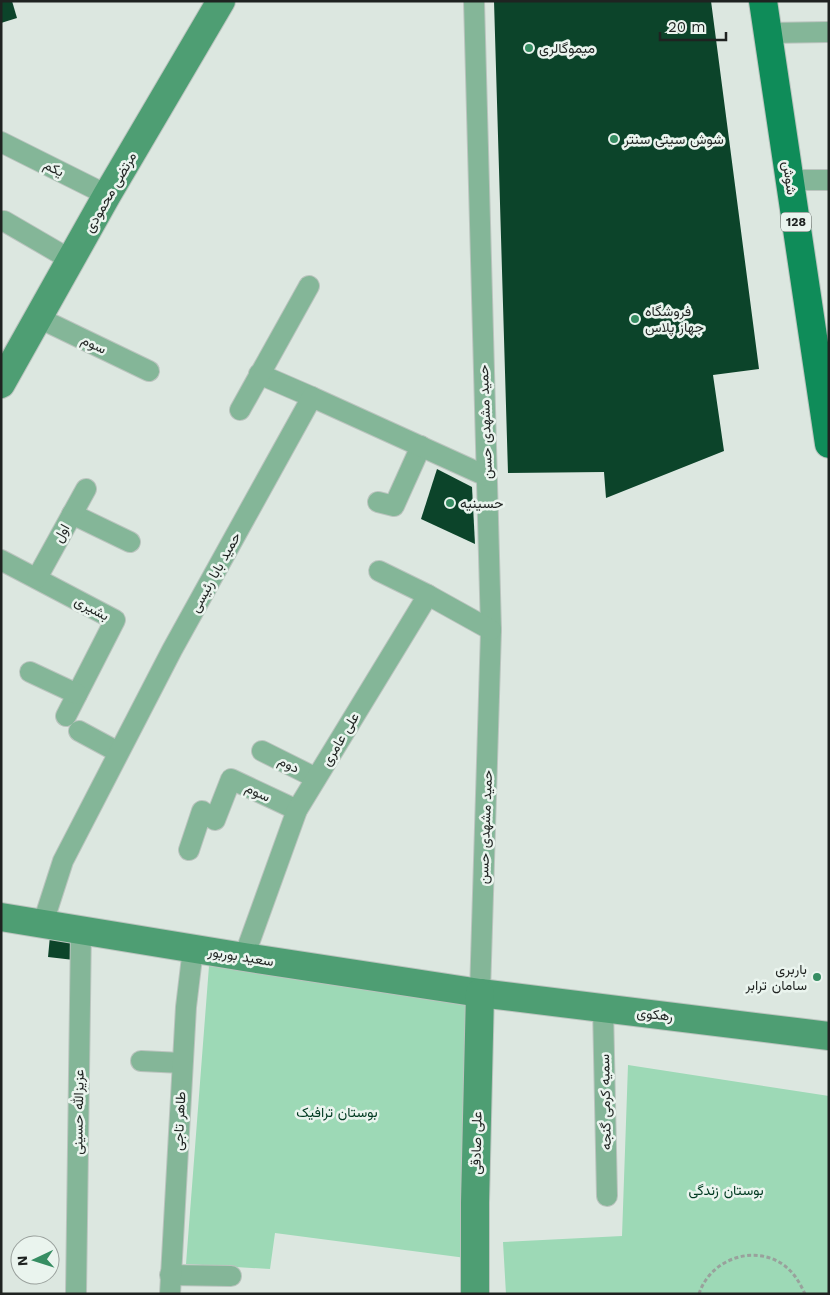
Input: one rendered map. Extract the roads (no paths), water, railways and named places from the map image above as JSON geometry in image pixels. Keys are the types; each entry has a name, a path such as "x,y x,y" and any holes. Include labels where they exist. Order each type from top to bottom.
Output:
{"main road":[{"name":"شوش","path":"763,1 829,444"}],"street":[{"name":"مرتضی محمودی","path":"6,366 38,318 107,195 221,1"},
{"name":"حمید مشهدی حسن","path":"474,1 491,630 480,993"},
{"path":"768,33 829,32"},
{"name":"یکم","path":"1,142 107,195"},
{"path":"790,180 829,180"},
{"path":"4,221 71,260"},
{"path":"240,410 309,286"},
{"name":"سوم","path":"38,318 148,371"},
{"path":"259,374 486,476"},
{"name":"حمید بابا رئیسی","path":"43,923 63,861 118,752 312,397"},
{"path":"378,502 394,506 421,446"},
{"name":"اول","path":"37,578 86,488"},
{"path":"72,514 130,542"},
{"name":"بشیری","path":"1,560 115,620 66,716"},
{"path":"379,571 428,595 491,630"},
{"name":"علی عامری","path":"244,957 297,810 428,595"},
{"path":"30,672 77,694"},
{"path":"79,731 118,752"},
{"name":"دوم","path":"262,751 316,778"},
{"name":"سوم","path":"189,850 202,811 215,820 231,779 297,810"},
{"name":"سعید بوربور","path":"1,917 193,949 480,993"},
{"name":"عزیزالله حسینی","path":"76,1294 81,929"},
{"name":"طاهر تاجی","path":"170,1284 182,1063 193,949"},
{"name":"رهکوی","path":"480,993 829,1036"},
{"name":"علی صادقی","path":"475,1294 475,1203 480,993"},
{"name":"سمیه کرمی گنجه","path":"603,1008 607,1196"},
{"path":"141,1061 182,1063"},
{"path":"170,1284 231,1276"}],"place":[{"name":"میموگالری","path":"529,48"},
{"name":"شوش سیتی سنتر","path":"614,139"},
{"name":"فروشگاه جهاز پلاس","path":"635,319"},
{"name":"حسینیه","path":"450,503"},
{"name":"باربری سامان ترابر","path":"817,977"}],"park label":[{"name":"بوستان ترافیک","path":"337,1112"},
{"name":"بوستان زندگی","path":"726,1190"}]}
